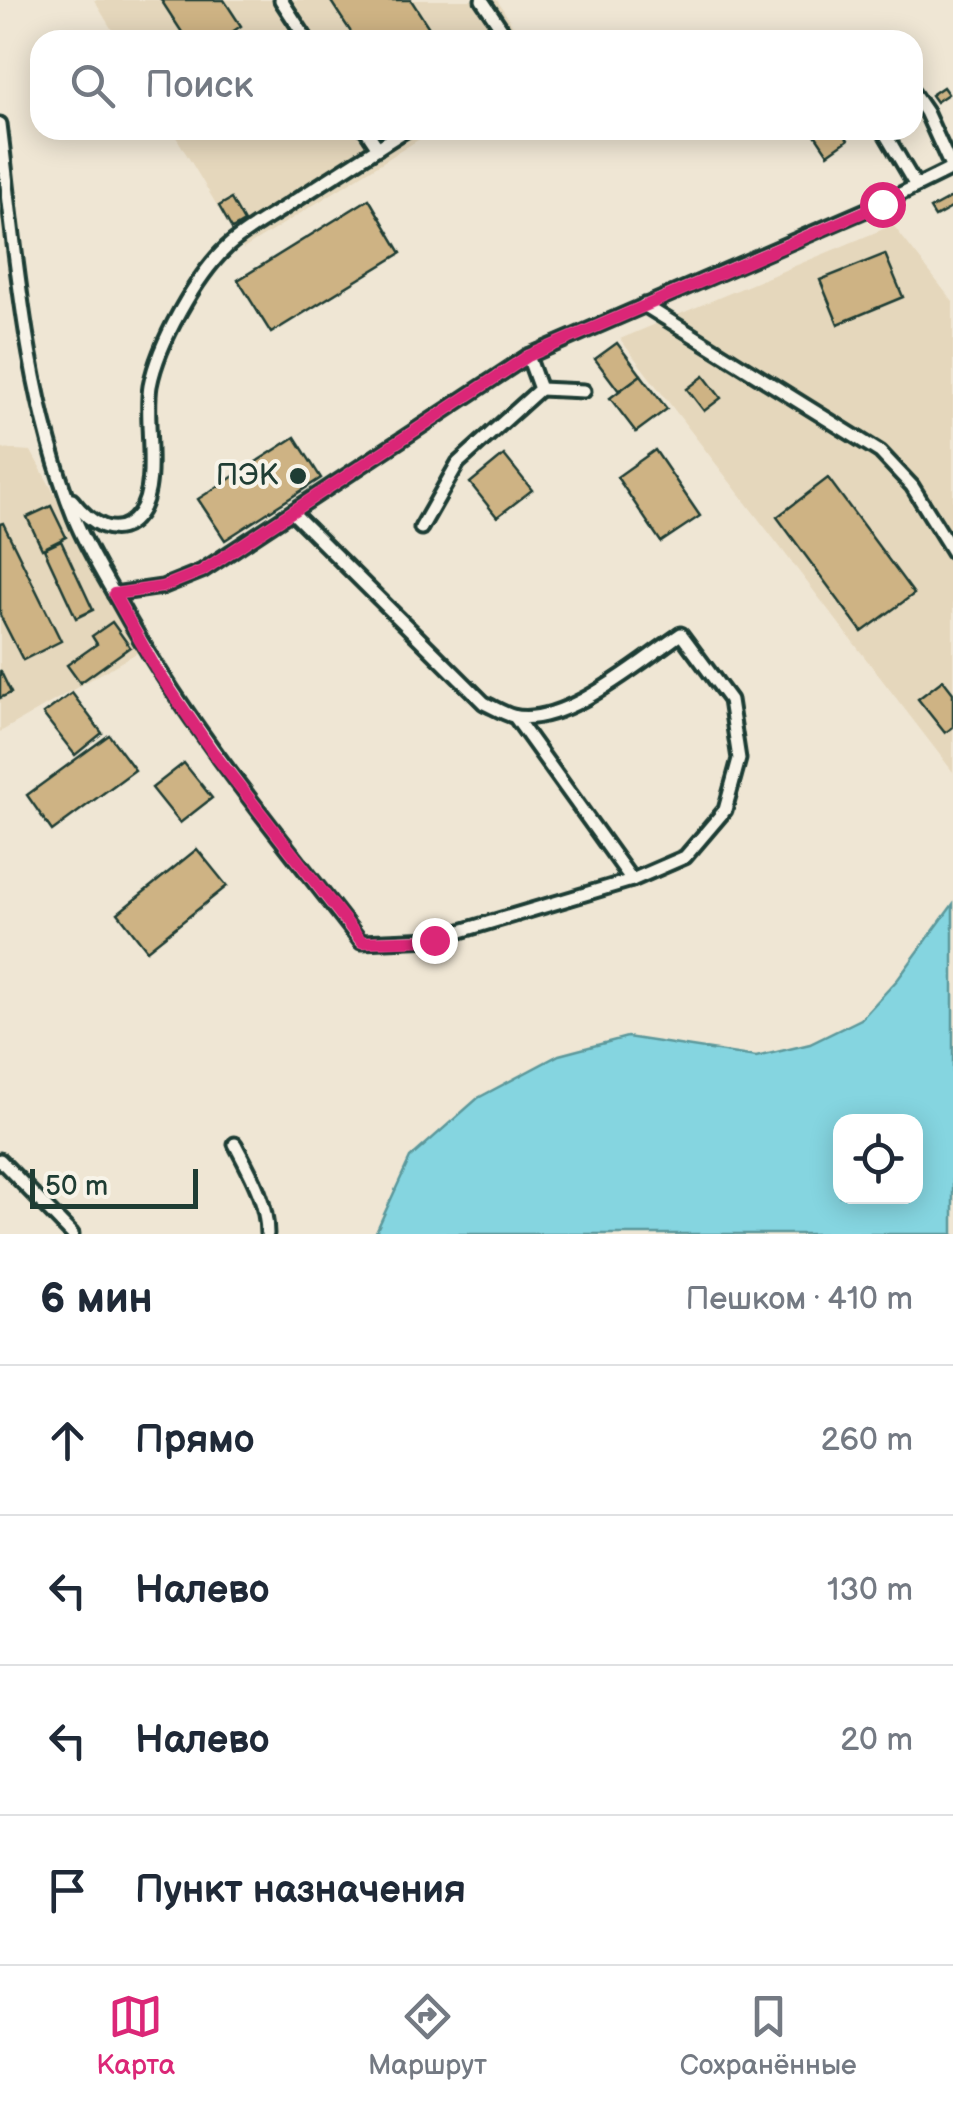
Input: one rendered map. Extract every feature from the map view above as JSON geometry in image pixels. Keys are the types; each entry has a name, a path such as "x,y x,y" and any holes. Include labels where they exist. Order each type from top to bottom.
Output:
{"lane":[{"path":"280,0 300,30"},
{"path":"482,0 502,30"},
{"path":"114,594 162,587 202,571 528,356 953,169 923,108"},
{"path":"0,124 21,294 46,424 75,519 156,669 212,751 362,942 434,940 632,880 685,856 725,810 739,760 730,700 681,634 586,698 551,716 514,716 484,703 292,512"},
{"path":"373,140 378,148"},
{"path":"66,492 84,516 104,528 115,528 136,518 143,508 148,480 150,387 166,336 178,315 230,244 390,140"},
{"path":"888,140 916,186"},
{"path":"644,305 880,452 912,486 953,552"},
{"path":"528,356 540,388"},
{"path":"421,528 458,463 540,388 584,391"},
{"path":"514,716 632,880"},
{"path":"236,1144 258,1188 267,1234"},
{"path":"0,1160 72,1234"}],"shaded area":[{"path":"94,0 497,0 516,30 112,30"},
{"path":"178,140 418,140 243,249"},
{"path":"893,225 953,302 953,772 620,339"},
{"path":"0,449 31,451 140,651 0,732"}],"water":[{"path":"953,904 953,1234 375,1234 410,1158 478,1098 559,1055 627,1037 756,1057 810,1044 861,1019 898,979"}],"building":[{"path":"161,0 224,0 241,26 235,30 180,30"},
{"path":"330,0 411,0 430,30 350,30"},
{"path":"943,87 948,94 936,102 931,95"},
{"path":"819,140 848,140 828,154"},
{"path":"952,197 953,207 935,217 930,209"},
{"path":"231,199 244,222 232,229 219,206"},
{"path":"369,199 401,253 271,333 238,280"},
{"path":"885,254 903,297 838,324 820,280"},
{"path":"617,343 641,375 619,391 595,359"},
{"path":"641,375 667,409 636,432 610,398"},
{"path":"704,376 721,398 704,411 687,389"},
{"path":"295,437 321,478 225,540 198,499"},
{"path":"655,450 700,516 661,542 617,477"},
{"path":"504,455 532,490 497,517 470,483"},
{"path":"828,478 914,594 862,632 777,517"},
{"path":"51,506 66,537 42,549 27,517"},
{"path":"3,523 61,641 23,660 0,615"},
{"path":"61,541 93,610 76,618 44,549"},
{"path":"112,622 130,647 80,683 67,665 97,644 92,636"},
{"path":"0,670 11,693 0,698"},
{"path":"943,680 953,693 953,727 945,733 918,699"},
{"path":"72,693 102,733 75,755 43,714"},
{"path":"109,735 135,770 52,831 27,795"},
{"path":"184,763 212,798 180,823 152,788"},
{"path":"197,849 227,886 147,950 118,913"}],"place":[{"name":"ПЭК","path":"298,476"}],"route":[{"path":"434,940 362,942 212,751 156,669 114,594 162,587 202,571 528,356 882,204"}]}
